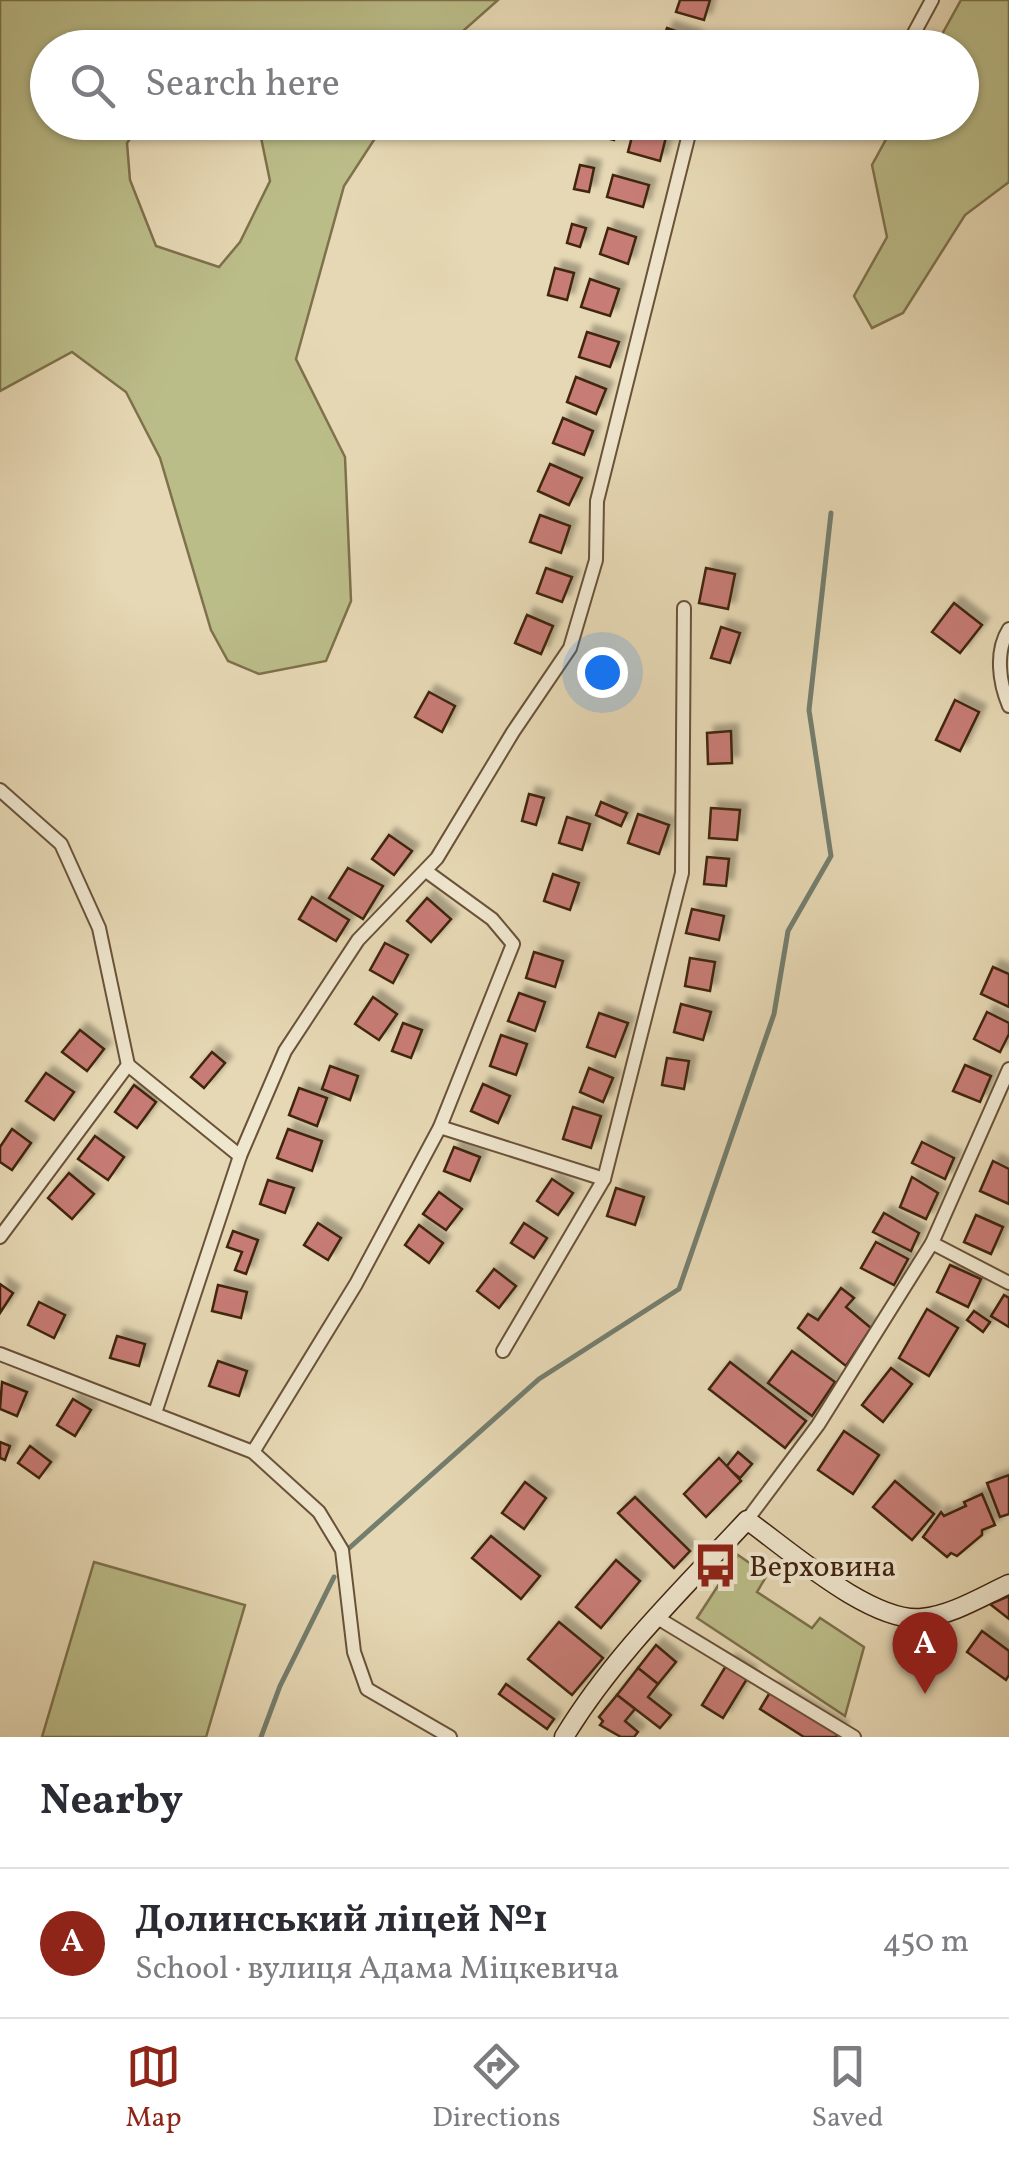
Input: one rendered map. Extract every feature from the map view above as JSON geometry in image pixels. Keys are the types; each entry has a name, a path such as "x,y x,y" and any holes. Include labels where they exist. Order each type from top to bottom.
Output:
{"street":[{"path":"916,30 932,0"},
{"path":"155,1413 240,1156 285,1052 358,940 437,858 570,648 596,560 596,501 687,140"},
{"path":"503,1352 604,1179 682,873 684,608"},
{"path":"1009,629 1000,642 1001,688 1009,706"},
{"path":"0,790 61,844 99,928 128,1064 240,1156"},
{"path":"253,1452 356,1284 440,1127 513,944 492,919 426,870"},
{"path":"0,1237 128,1064"},
{"path":"564,1737 585,1702 747,1520 818,1425 932,1243 1009,1069"},
{"path":"440,1127 604,1179"},
{"path":"932,1243 1009,1283"},
{"path":"0,1354 253,1452 319,1512 342,1550 354,1652 367,1689 450,1737"},
{"path":"747,1520 871,1608 902,1618 944,1614 1009,1584"},
{"path":"656,1618 854,1737"}],"green space":[{"path":"0,0 498,0 464,30 30,30 30,140 129,140 130,180 156,246 219,267 240,242 270,181 262,140 374,140 344,186 296,359 345,457 351,601 326,661 259,674 228,661 211,630 160,458 126,392 72,352 0,391"},
{"path":"961,0 1009,0 1009,182 965,215 903,313 872,328 854,296 887,237 872,165 886,140 979,140 979,30 944,30"},
{"path":"738,1555 767,1575 757,1592 812,1628 820,1618 864,1647 845,1716 697,1618"},
{"path":"94,1562 245,1605 206,1737 42,1737"}],"building":[{"path":"680,0 710,0 704,20 676,12"},
{"path":"631,140 665,140 660,161 628,152"},
{"path":"580,165 594,168 589,192 574,189"},
{"path":"613,175 649,185 643,207 607,197"},
{"path":"572,224 586,228 580,247 567,243"},
{"path":"608,228 636,237 628,264 600,254"},
{"path":"555,268 574,273 567,300 548,295"},
{"path":"590,279 619,289 610,316 581,307"},
{"path":"587,332 619,342 610,367 579,357"},
{"path":"576,377 606,389 596,414 567,402"},
{"path":"563,418 593,431 584,455 553,443"},
{"path":"550,464 582,478 569,505 538,491"},
{"path":"540,515 570,526 561,553 530,542"},
{"path":"546,568 572,577 562,602 537,593"},
{"path":"706,568 735,574 728,609 699,603"},
{"path":"954,603 982,625 960,653 932,632"},
{"path":"527,615 553,626 541,654 515,643"},
{"path":"721,627 740,633 730,663 711,658"},
{"path":"429,692 455,706 442,732 415,717"},
{"path":"955,700 979,712 960,751 936,740"},
{"path":"731,731 732,763 708,764 707,733"},
{"path":"529,794 544,798 536,825 522,821"},
{"path":"601,802 627,813 621,826 596,815"},
{"path":"711,808 740,810 737,840 709,838"},
{"path":"638,814 669,825 659,854 628,843"},
{"path":"567,817 590,824 582,850 559,843"},
{"path":"389,835 412,851 394,875 372,859"},
{"path":"707,857 729,859 726,886 704,884"},
{"path":"348,868 383,886 363,919 329,898"},
{"path":"553,874 579,883 570,910 544,901"},
{"path":"312,897 349,920 336,941 299,919"},
{"path":"427,898 451,919 431,942 407,921"},
{"path":"692,909 724,916 719,940 686,933"},
{"path":"385,943 408,955 393,983 370,970"},
{"path":"534,952 563,961 555,987 526,978"},
{"path":"690,958 715,962 710,991 685,986"},
{"path":"993,967 1009,974 1009,1007 981,994"},
{"path":"519,993 545,1002 535,1031 508,1021"},
{"path":"373,997 397,1014 379,1040 355,1024"},
{"path":"681,1004 711,1012 703,1040 674,1032"},
{"path":"987,1012 1009,1023 1009,1034 1000,1052 974,1039"},
{"path":"599,1013 628,1023 615,1057 587,1047"},
{"path":"403,1023 422,1030 411,1058 392,1051"},
{"path":"80,1030 104,1049 87,1071 62,1052"},
{"path":"501,1035 527,1044 516,1075 490,1066"},
{"path":"212,1052 225,1063 204,1088 191,1077"},
{"path":"667,1058 689,1061 684,1089 662,1085"},
{"path":"965,1065 991,1076 980,1102 953,1091"},
{"path":"330,1066 358,1076 350,1100 322,1089"},
{"path":"589,1068 613,1078 603,1102 580,1092"},
{"path":"46,1073 74,1092 54,1120 26,1101"},
{"path":"483,1084 510,1096 498,1123 471,1111"},
{"path":"134,1085 156,1102 137,1128 115,1112"},
{"path":"299,1088 327,1098 317,1126 289,1115"},
{"path":"573,1107 601,1116 591,1148 563,1139"},
{"path":"12,1129 31,1143 12,1170 0,1162 0,1147"},
{"path":"288,1129 322,1141 312,1171 277,1158"},
{"path":"95,1136 124,1157 108,1180 78,1159"},
{"path":"922,1142 954,1158 945,1179 912,1163"},
{"path":"454,1147 480,1157 470,1181 444,1171"},
{"path":"993,1161 1009,1169 1009,1204 980,1191"},
{"path":"69,1173 94,1194 72,1219 48,1198"},
{"path":"912,1177 938,1193 926,1219 900,1207"},
{"path":"552,1179 573,1193 558,1215 537,1201"},
{"path":"268,1180 294,1188 285,1213 260,1204"},
{"path":"616,1188 644,1197 635,1225 607,1216"},
{"path":"439,1192 462,1209 446,1230 423,1214"},
{"path":"884,1213 919,1233 911,1251 873,1232"},
{"path":"976,1215 1003,1227 991,1254 964,1242"},
{"path":"318,1223 341,1238 328,1260 304,1245"},
{"path":"524,1223 547,1238 534,1258 511,1243"},
{"path":"419,1225 443,1243 429,1263 405,1245"},
{"path":"233,1231 258,1240 246,1274 235,1270 242,1252 227,1247"},
{"path":"876,1242 908,1259 894,1285 861,1268"},
{"path":"950,1265 981,1279 968,1307 937,1292"},
{"path":"494,1269 516,1286 499,1308 477,1291"},
{"path":"0,1284 13,1293 0,1313"},
{"path":"218,1285 247,1292 241,1318 212,1311"},
{"path":"841,1288 854,1298 846,1307 871,1328 846,1366 798,1328 808,1314 818,1320"},
{"path":"1004,1295 1009,1298 1009,1327 991,1316"},
{"path":"39,1302 65,1315 54,1338 28,1325"},
{"path":"927,1309 958,1328 929,1376 899,1358"},
{"path":"974,1311 990,1322 983,1332 967,1320"},
{"path":"117,1336 145,1344 139,1366 110,1358"},
{"path":"792,1351 835,1382 812,1416 768,1383"},
{"path":"218,1361 247,1371 239,1396 209,1386"},
{"path":"730,1362 806,1421 785,1448 709,1389"},
{"path":"891,1368 912,1384 883,1422 862,1405"},
{"path":"2,1382 27,1392 17,1416 0,1409"},
{"path":"73,1399 91,1410 75,1436 57,1425"},
{"path":"844,1431 879,1455 853,1494 818,1470"},
{"path":"0,1442 10,1446 5,1460 0,1458"},
{"path":"30,1446 51,1462 39,1478 18,1463"},
{"path":"738,1452 752,1464 740,1478 726,1467"},
{"path":"719,1458 741,1481 706,1517 684,1494"},
{"path":"1009,1475 1009,1514 1000,1517 987,1483"},
{"path":"895,1481 934,1514 912,1540 873,1507"},
{"path":"525,1482 546,1498 524,1529 502,1513"},
{"path":"982,1494 995,1525 982,1530 982,1535 957,1556 951,1553 947,1557 923,1537 941,1512 944,1516"},
{"path":"635,1497 690,1551 674,1568 618,1513"},
{"path":"491,1536 540,1576 521,1599 472,1558"},
{"path":"616,1560 640,1581 601,1628 576,1607"},
{"path":"1009,1596 1009,1619 990,1604"},
{"path":"559,1622 603,1658 572,1695 528,1659"},
{"path":"982,1631 1009,1651 1006,1680 967,1652"},
{"path":"656,1645 676,1662 658,1684 638,1668"},
{"path":"729,1661 750,1674 723,1718 702,1705"},
{"path":"638,1668 658,1684 648,1697 671,1715 660,1728 617,1695"},
{"path":"506,1684 554,1719 547,1729 499,1694"},
{"path":"772,1689 841,1729 836,1737 804,1737 760,1709"},
{"path":"617,1695 635,1709 625,1721 638,1732 634,1737 621,1737 600,1725 603,1721 599,1717"}],"waterway":[{"path":"347,1550 539,1379 679,1289 774,1014 788,931 831,856 809,710 831,513"},
{"path":"261,1737 280,1686 334,1577"}],"place":[{"name":"Верховина","path":"716,1566"},
{"name":"Долинський ліцей №1","path":"925,1694"}]}
